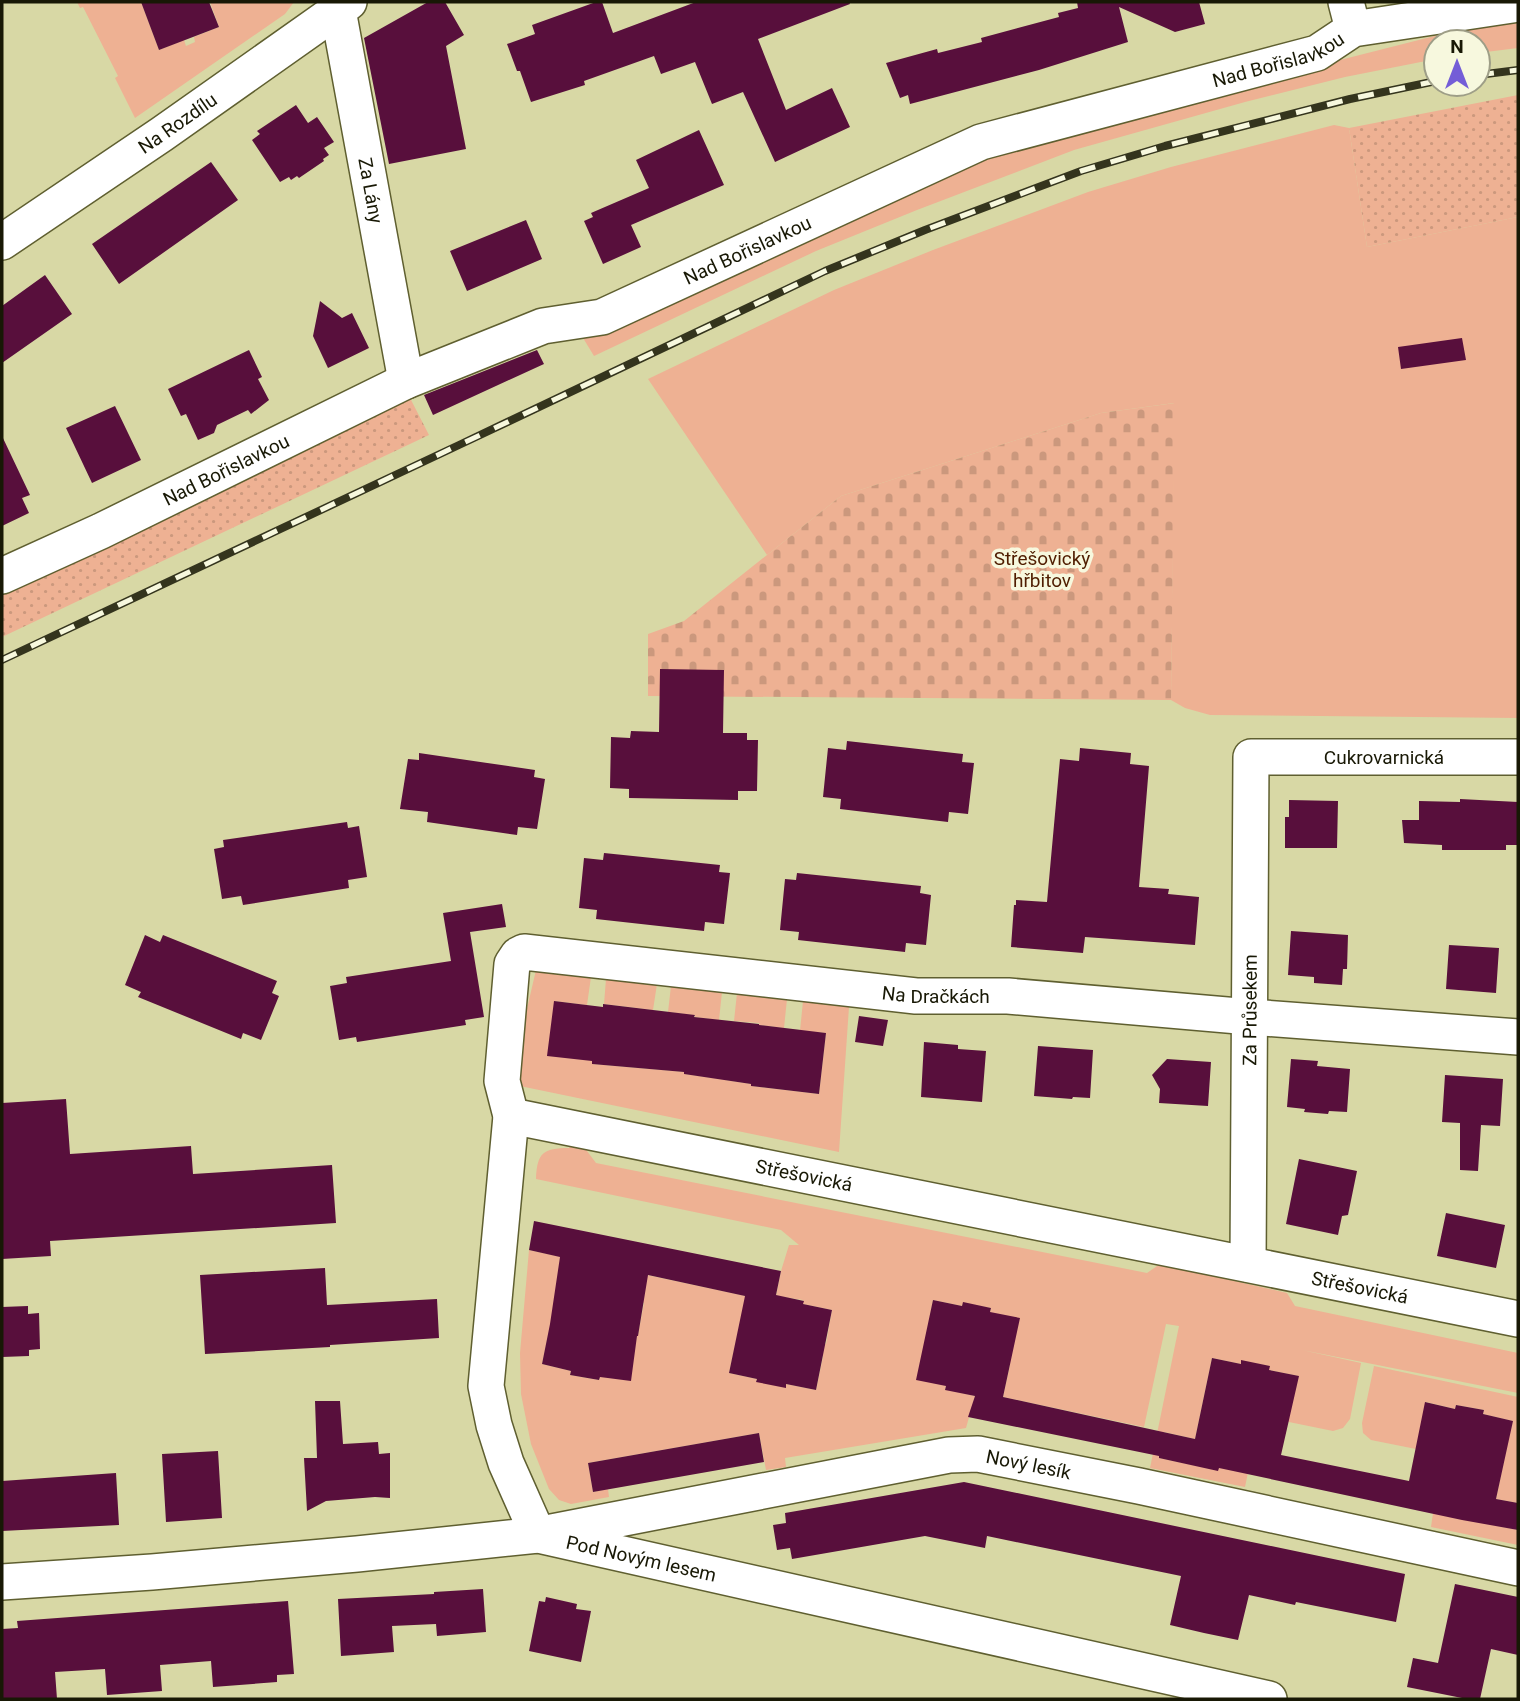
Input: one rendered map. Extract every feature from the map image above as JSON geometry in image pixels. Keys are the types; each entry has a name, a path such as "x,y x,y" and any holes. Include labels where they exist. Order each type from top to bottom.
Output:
{"street":[{"name":"Na Rozdílu","path":"2,242 162,134 341,4"},
{"name":"Za Lány","path":"341,4 406,381"},
{"name":"Nad Bořislavkou","path":"2,576 101,531 406,381 543,326 602,317 981,142 1317,53 1350,15 1518,4"},
{"name":"Cukrovarnická","path":"1251,757 1518,758"},
{"name":"Za Průsekem","path":"1248,1264 1251,757"},
{"name":"Na Dračkách","path":"511,1116 502,1081 512,964 523,952 916,996 1008,996 1518,1037"},
{"path":"511,1116 486,1386 502,1450 538,1535"},
{"name":"Střešovická","path":"511,1116 1518,1319"},
{"name":"Nový lesík","path":"538,1535 949,1455 970,1454 1139,1486 1518,1568"},
{"name":"Pod Novým lesem","path":"2,1582 193,1569 538,1535 1269,1699"}],"green space":[{"path":"77,2 141,2 159,50 184,40 186,46 195,42 194,37 219,27 210,2 294,2 285,14 135,118 115,78 118,76 83,7 80,8"},
{"path":"1518,19 1518,48 1492,51 1492,28 1466,28"},
{"path":"1422,39 1422,62 1345,77 1245,102 1074,150 816,251 594,356 580,333 987,155"},
{"path":"1518,95 1518,217 1367,247 1349,128"},
{"path":"1334,125 1349,128 1367,247 1518,217 1518,718 1210,715 1185,708 1171,700 1174,403 1101,413 841,496 767,555 648,379 834,290 1088,192 1171,167"},
{"path":"409,396 429,435 2,637 2,587"},
{"name":"Střešovický hřbitov","path":"1175,403 1171,700 648,696 648,634 684,621 841,496 1101,413"},
{"path":"536,970 591,977 587,1005 554,1001 592,1064 685,1072 713,1078 726,1074 725,1080 752,1086 819,1094 826,1033 800,1031 803,1001 849,1007 839,1152 515,1085 519,1043"},
{"path":"606,979 657,984 653,1010 604,1004"},
{"path":"671,986 722,992 719,1020 668,1012"},
{"path":"737,993 787,999 784,1028 734,1021"},
{"path":"572,1144 584,1147 596,1163 1147,1273 1160,1264 1287,1293 1295,1306 1518,1353 1518,1393 1302,1350 1361,1363 1350,1419 1343,1428 1333,1431 1284,1421 1298,1376 1269,1370 1269,1366 1212,1358 1195,1439 1164,1432 1159,1458 1218,1470 1223,1447 1252,1453 1245,1487 1150,1468 1179,1326 1166,1324 1144,1427 1003,1397 1010,1365 990,1312 991,1308 933,1300 927,1333 945,1389 975,1396 966,1428 785,1458 786,1467 766,1470 759,1433 588,1463 593,1492 608,1489 609,1497 571,1504 559,1500 549,1489 531,1444 521,1394 520,1353 529,1250 746,1296 729,1373 786,1387 786,1384 816,1390 823,1357 820,1343 826,1344 832,1310 803,1304 803,1300 776,1296 789,1245 799,1245 781,1230 536,1179 538,1163 543,1154 553,1149 569,1148","holes":["615,1297 644,1303 638,1335 633,1335 599,1380 570,1375 571,1371 542,1364 549,1332"]},
{"path":"1374,1366 1518,1397 1518,1503 1496,1499 1512,1421 1483,1414 1484,1410 1456,1405 1455,1409 1426,1402 1421,1450 1371,1440 1363,1433 1362,1423"},
{"path":"1433,1513 1518,1530 1518,1545 1431,1527"}],"building":[{"path":"141,2 209,2 219,27 159,50"},
{"path":"428,2 445,2 464,35 446,46 466,149 389,164 364,38"},
{"path":"602,2 613,33 696,2 849,2 850,4 758,39 786,110 832,88 850,127 775,162 743,92 712,104 695,62 661,74 654,56 584,81 585,85 531,102 507,44 535,34 532,25"},
{"path":"1077,2 1199,2 1205,24 1175,32 1119,7 1128,42 1039,70 910,104 908,95 900,98 886,63 937,49 938,53 982,42 981,38 1059,17 1058,13 1078,8"},
{"path":"296,105 308,123 317,117 334,142 324,148 329,155 324,161 299,178 297,176 291,180 289,177 280,182 252,140 260,134 257,131"},
{"path":"699,130 724,185 631,225 641,247 603,264 584,221 593,217 591,213 649,188 636,160"},
{"path":"211,162 238,200 119,284 92,244"},
{"path":"526,220 542,259 467,291 450,251"},
{"path":"45,275 72,314 2,363 2,306"},
{"path":"320,301 342,318 352,313 369,348 328,368 313,336"},
{"path":"1462,338 1466,360 1401,369 1398,347"},
{"path":"249,350 262,377 258,379 269,400 251,414 248,410 217,425 214,433 198,440 186,414 181,416 168,389"},
{"path":"537,350 544,364 433,415 424,395"},
{"path":"115,406 141,460 92,483 66,428"},
{"path":"2,436 30,495 22,498 29,513 2,526"},
{"path":"660,669 724,670 723,733 747,733 747,740 758,740 757,791 738,791 738,800 629,798 629,789 610,788 611,737 630,738 631,731 659,732"},
{"path":"847,741 963,754 962,762 974,763 968,814 949,812 948,822 840,809 841,799 823,797 828,748 846,750"},
{"path":"1080,748 1131,753 1130,764 1149,766 1139,887 1169,889 1168,894 1199,897 1195,945 1085,937 1083,953 1011,947 1016,900 1047,902 1060,759 1079,761"},
{"path":"419,753 535,770 534,777 545,779 537,829 518,827 517,835 427,822 428,812 400,809 408,759 419,760"},
{"path":"1460,799 1518,802 1518,845 1506,845 1506,850 1442,850 1442,845 1404,843 1402,820 1419,820 1419,801 1460,802"},
{"path":"1289,800 1338,801 1337,848 1285,848 1285,817 1289,817"},
{"path":"347,822 348,828 359,826 367,877 348,880 349,888 243,905 241,896 222,899 214,849 224,847 223,840"},
{"path":"604,853 720,865 719,872 730,873 724,924 705,922 704,931 596,919 597,910 579,908 584,858 603,860"},
{"path":"797,873 921,886 920,893 931,895 926,945 906,943 905,952 798,940 799,932 780,930 785,879 796,880"},
{"path":"502,904 506,927 470,932 484,1017 465,1020 466,1025 357,1042 356,1037 339,1040 330,986 347,983 346,977 451,961 443,913"},
{"path":"1291,931 1348,935 1347,969 1343,969 1342,985 1314,983 1314,977 1288,975"},
{"path":"145,935 160,942 163,935 277,981 272,993 279,996 261,1040 243,1033 241,1039 138,997 141,992 125,985"},
{"path":"1449,945 1499,948 1496,993 1446,989"},
{"path":"554,1001 603,1007 603,1004 826,1033 819,1094 751,1086 684,1072 592,1064 592,1061 547,1056"},
{"path":"859,1016 888,1020 883,1046 855,1042"},
{"path":"924,1042 986,1051 982,1102 921,1097"},
{"path":"1038,1046 1093,1050 1090,1098 1034,1096"},
{"path":"1167,1059 1211,1062 1208,1106 1159,1103 1160,1089 1152,1075"},
{"path":"1291,1059 1318,1061 1317,1066 1350,1069 1347,1112 1304,1112 1305,1109 1287,1107"},
{"path":"1445,1075 1503,1079 1500,1126 1481,1125 1478,1171 1460,1170 1460,1123 1442,1122"},
{"path":"66,1099 70,1154 191,1146 193,1174 332,1165 336,1223 50,1241 51,1256 2,1259 2,1103"},
{"path":"1299,1159 1357,1171 1348,1215 1342,1216 1338,1235 1286,1224"},
{"path":"1446,1213 1505,1225 1496,1268 1437,1256"},
{"path":"534,1221 781,1271 776,1295 832,1310 816,1390 786,1384 786,1388 729,1373 745,1296 648,1275 631,1381 600,1377 599,1380 570,1375 571,1371 542,1364 560,1257 529,1250"},
{"path":"325,1268 327,1305 437,1299 439,1338 205,1354 200,1275"},
{"path":"933,1300 962,1306 963,1302 991,1308 990,1312 1020,1318 1003,1397 1195,1439 1212,1358 1270,1366 1269,1370 1299,1376 1281,1455 1409,1481 1425,1402 1455,1409 1456,1405 1484,1410 1483,1414 1513,1421 1496,1499 1518,1503 1518,1530 1219,1468 1218,1471 1159,1456 968,1417 975,1396 916,1380"},
{"path":"28,1306 28,1314 39,1313 40,1349 29,1350 29,1356 2,1357 2,1307"},
{"path":"315,1401 340,1401 343,1444 378,1442 379,1454 390,1453 390,1498 326,1501 307,1511 304,1458 317,1458"},
{"path":"759,1433 764,1462 593,1492 588,1463"},
{"path":"218,1451 222,1518 166,1522 162,1454"},
{"path":"116,1473 119,1525 2,1531 2,1481"},
{"path":"964,1482 1405,1574 1396,1622 1249,1595 1238,1640 1204,1633 1170,1625 1181,1576 987,1536 985,1548 925,1536 792,1559 790,1548 777,1550 773,1525 786,1523 785,1513"},
{"path":"1455,1584 1518,1597 1518,1655 1491,1649 1480,1699 1467,1699 1407,1687 1413,1658 1438,1663"},
{"path":"483,1589 486,1632 437,1636 436,1624 392,1626 394,1652 341,1656 338,1599"},
{"path":"546,1597 577,1604 576,1609 591,1611 581,1662 529,1651 539,1601 545,1602"},
{"path":"288,1601 294,1674 277,1675 277,1682 213,1687 211,1661 160,1665 162,1691 107,1695 105,1669 55,1672 57,1699 2,1699 2,1629 18,1628 17,1621"}],"railway":[{"path":"1492,73 1518,70"},
{"path":"2,660 825,271 925,230 1081,171 1165,146 1350,99 1422,84"}]}
